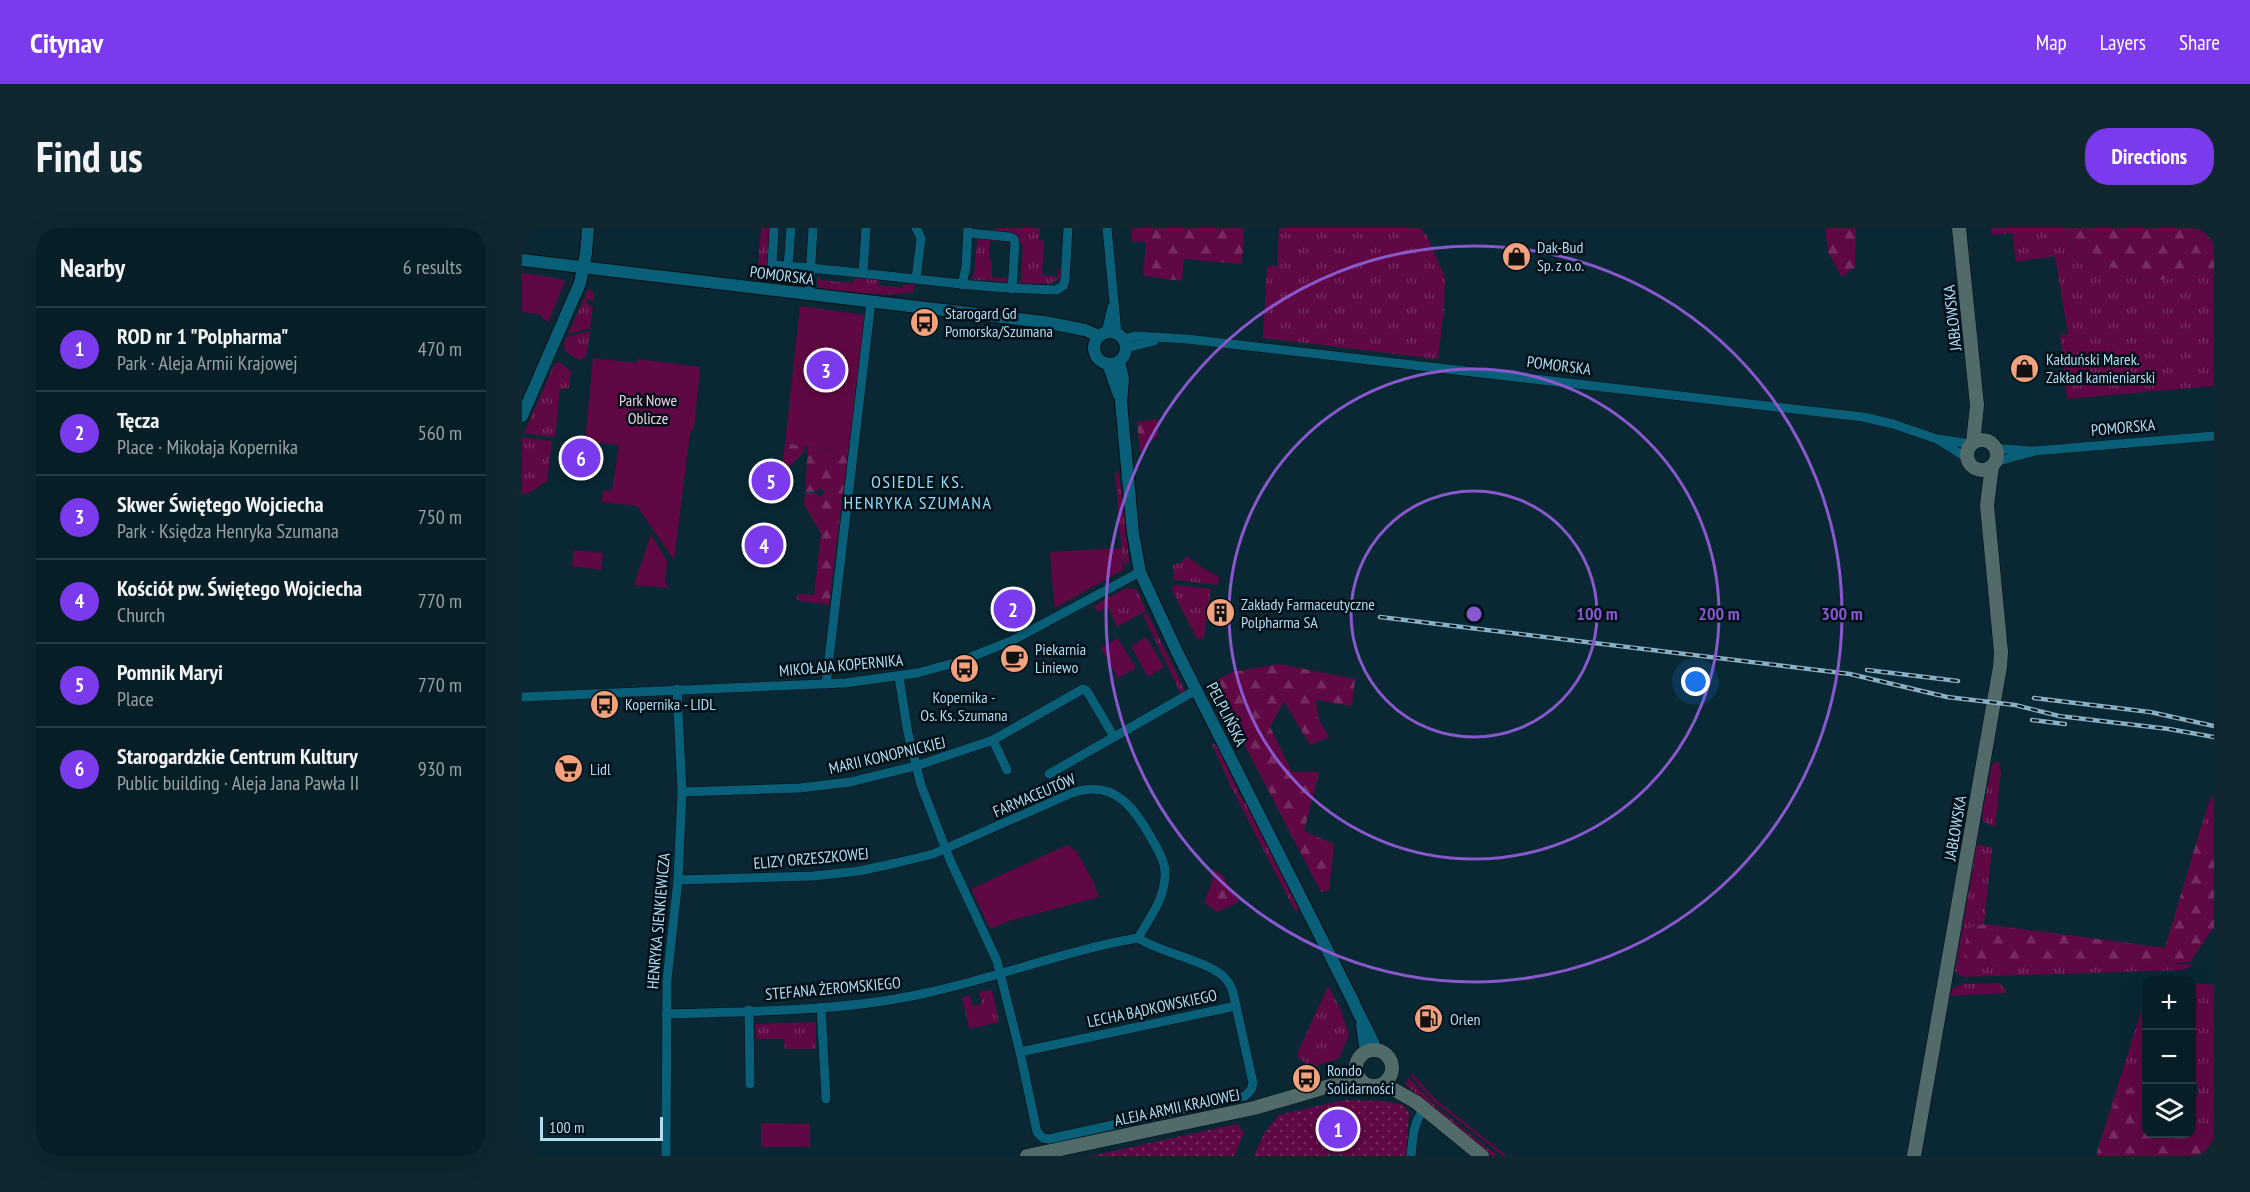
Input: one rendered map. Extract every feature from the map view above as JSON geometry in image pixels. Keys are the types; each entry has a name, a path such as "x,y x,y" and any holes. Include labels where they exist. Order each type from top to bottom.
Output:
{"main road":[{"name":"JABŁOWSKA","path":"1959,228 1977,405 1973,443"},
{"name":"JABŁOWSKA","path":"1977,405 1992,445"},
{"path":"1981,440 1992,445 1997,454 1994,464 1984,470 1971,463 1968,450 1973,443 1981,440"},
{"name":"JABŁOWSKA","path":"1971,463 1987,505"},
{"name":"JABŁOWSKA","path":"1914,1156 2000,667 2001,652 1987,505 1994,464"},
{"path":"1371,1052 1389,1058 1392,1066 1387,1079 1374,1086 1359,1075 1359,1060 1371,1052"},
{"name":"ALEJA ARMII KRAJOWEJ","path":"1027,1156 1254,1108 1333,1085 1345,1075 1359,1075"},
{"path":"1387,1079 1482,1156"}],"street":[{"path":"522,416 580,283 588,228"},
{"path":"774,228 772,265 788,266 791,228"},
{"path":"808,295 813,228"},
{"path":"863,273 866,228"},
{"path":"916,228 921,238 916,279"},
{"name":"POMORSKA","path":"788,266 962,285 1056,290 1063,286 1068,228"},
{"path":"1107,228 1114,302 1111,339 1113,362"},
{"path":"962,285 966,267 968,231 1014,239 1016,243 1012,289"},
{"name":"POMORSKA","path":"522,260 1038,322 1081,337 1138,344 1174,338 1863,417 1893,424 1937,439 1973,443"},
{"path":"826,684 871,302"},
{"name":"PELPLIŃSKA","path":"1111,339 1097,357 1113,362 1121,402 1133,533 1140,572 1196,690 1353,1001 1362,1024 1371,1037 1371,1052"},
{"name":"POMORSKA","path":"1992,445 2002,449 2034,451 2214,436"},
{"name":"POMORSKA","path":"1937,439 1971,463"},
{"name":"POMORSKA","path":"1994,464 2034,451"},
{"name":"MIKOŁAJA KOPERNIKA","path":"522,697 826,684 899,677 947,665 996,648 1140,572"},
{"path":"899,677 921,785 945,849 997,961 1020,1052"},
{"name":"HENRYKA SIENKIEWICZA","path":"666,1156 667,980 678,880 682,792 677,689"},
{"name":"MARII KONOPNICKIEJ","path":"682,792 800,788 850,782 916,766 993,740 1083,689 1087,691 1114,737"},
{"path":"1049,774 1196,690"},
{"path":"993,740 1006,770"},
{"name":"FARMACEUTÓW","path":"945,849 1072,792 1093,789 1112,793 1123,800 1136,814 1165,866 1166,874 1161,897 1156,910 1138,938"},
{"name":"ELIZY ORZESZKOWEJ","path":"678,880 813,876 849,872 896,863 945,849"},
{"path":"1001,973 1138,938"},
{"name":"LECHA BĄDKOWSKIEGO","path":"1020,1052 1236,1006 1233,990 1222,976 1204,966 1149,945 1138,938"},
{"name":"STEFANA ŻEROMSKIEGO","path":"666,1014 821,1007 876,1002 926,993 1001,973"},
{"name":"ALEJA ARMII KRAJOWEJ","path":"1020,1052 1037,1132 1040,1136 1049,1138 1245,1096 1251,1090 1253,1083 1236,1006"},
{"path":"821,1007 826,1099"},
{"path":"749,1010 750,1084"},
{"path":"1411,1156 1420,1105"}],"green space":[{"path":"761,228 772,228 769,281 757,279"},
{"path":"995,228 1040,228 1039,240 1044,241 1042,275 1058,277 1058,269 1062,269 1061,278 1049,284 1016,283 1021,281 1023,245 995,233"},
{"path":"1132,228 1244,228 1242,264 1184,259 1182,281 1143,276 1146,242 1132,241"},
{"path":"1279,228 1420,228 1427,236 1445,277 1438,359 1263,338 1267,266 1277,266"},
{"path":"1825,228 1856,228 1855,267 1842,277 1828,252"},
{"path":"1991,228 2068,228 2072,249 2145,282 2214,272 2214,386 2067,399 2060,335 2068,334 2055,256 2016,262 2012,233 1992,235"},
{"path":"2068,228 2214,228 2214,272 2145,282 2072,249"},
{"path":"977,238 1005,238 1005,242 990,241 989,260 992,261 992,277 1007,278 1008,272 1011,271 1009,282 965,279 972,278 975,268"},
{"path":"522,273 565,281 548,323 539,314 522,312"},
{"path":"820,276 820,280 853,283 856,277 879,280 878,285 902,288 902,285 915,284 913,292 865,294 817,287 817,277"},
{"path":"589,288 594,294 594,301 588,299 586,303 593,307 590,328 568,334"},
{"path":"800,306 865,315 848,453 785,443"},
{"path":"590,331 586,357 579,360 565,351 564,343 567,337"},
{"name":"Park Nowe Oblicze","path":"593,358 637,363 637,359 700,367 694,428 690,433 674,560 637,506 602,502 603,490 612,491 619,445 585,441"},
{"path":"559,362 571,371 569,388 560,389 555,437 524,433 554,365"},
{"path":"1158,419 1158,435 1140,452 1137,422"},
{"path":"522,437 552,441 547,481 527,494 522,493"},
{"path":"785,443 805,446 804,452 784,472 782,468"},
{"path":"808,447 848,453 829,605 796,600 798,594 814,595 821,533 804,504 805,493 815,493 820,497 825,493 820,488 815,492 805,492"},
{"path":"1115,473 1119,473 1125,523 1121,474 1123,477 1128,529 1126,533 1129,562 1123,566"},
{"path":"651,534 667,561 665,582 669,588 634,585"},
{"path":"1121,548 1123,570 1057,607 1054,605 1050,552"},
{"path":"574,550 603,553 601,570 572,566"},
{"path":"1187,556 1219,577 1218,585 1175,580 1173,565 1182,562"},
{"path":"1175,585 1211,589 1204,638 1197,639 1172,590"},
{"path":"1126,588 1137,590 1146,611 1117,627 1108,607 1098,612 1094,606"},
{"path":"1147,613 1185,691 1181,694 1143,615"},
{"path":"1146,637 1164,667 1148,677 1131,646"},
{"path":"1118,638 1136,668 1118,678 1101,648"},
{"path":"1279,664 1355,679 1352,706 1316,700 1318,718 1329,737 1310,745 1284,701 1270,727 1292,772 1319,772 1304,831 1334,844 1329,890 1321,892 1212,682 1233,672"},
{"path":"1212,744 1216,744 1241,797 1252,811 1301,909 1295,911 1231,787"},
{"path":"2000,761 1995,827 1984,822 1982,816 1992,764"},
{"path":"2211,796 2214,799 2214,841 2197,840"},
{"path":"2197,840 2214,841 2214,927 2190,962 2162,965 1974,966 1965,954 1967,929 1984,924 2165,948"},
{"path":"1977,844 1992,848 1984,924 1967,929 1974,966 2195,964 2183,970 1964,977 1959,975 1955,971"},
{"path":"1067,845 1076,851 1096,886 1099,897 1009,921 990,929 971,889"},
{"path":"1213,869 1223,876 1239,902 1217,912 1204,902 1212,882"},
{"path":"1999,983 2006,993 1950,996 1952,989 1962,984"},
{"path":"2196,983 2214,985 2214,1141 2196,1132 2196,1097 2198,1094"},
{"path":"1328,986 1340,1008 1349,1035 1339,1058 1304,1070 1307,1063 1298,1058 1298,1052"},
{"path":"992,990 999,1022 969,1029 962,998 970,995 973,1006 982,1004 979,992"},
{"path":"2142,1009 2142,1083 2121,1096 2106,1123"},
{"path":"816,1022 816,1049 785,1049 784,1039 756,1039 756,1024"},
{"path":"1412,1073 1434,1098 1507,1156 1503,1156 1431,1099 1410,1075"},
{"path":"1408,1078 1439,1109 1498,1156 1490,1156 1405,1084"},
{"path":"2142,1082 2142,1138 2196,1138 2196,1132 2214,1141 2214,1156 2096,1156 2112,1111 2118,1101 2135,1085"},
{"path":"1344,1100 1402,1104 1409,1112 1406,1156 1254,1156 1265,1132 1279,1115"},
{"path":"761,1123 810,1124 810,1147 761,1147"},
{"path":"1237,1124 1244,1133 1234,1156 1091,1156"}],"railway":[{"path":"1380,617 1850,674 1947,697 2015,705 2059,716 2169,729 2214,737"},
{"path":"1867,670 1958,681"},
{"path":"2034,698 2150,712 2214,726"},
{"path":"2032,720 2065,724"}],"place":[{"name":"Dak-Bud Sp. z o.o.","path":"1516,256"},
{"name":"Starogard Gd Pomorska/Szumana","path":"924,322"},
{"name":"Kałduński Marek. Zakład kamieniarski","path":"2025,368"},
{"name":"Skwer Świętego Wojciecha","path":"826,370"},
{"name":"Starogardzkie Centrum Kultury","path":"581,458"},
{"name":"Pomnik Maryi","path":"771,481"},
{"name":"Kościół pw. Świętego Wojciecha","path":"764,545"},
{"name":"Tęcza","path":"1013,609"},
{"name":"Zakłady Farmaceutyczne Polpharma SA","path":"1220,613"},
{"name":"Piekarnia Liniewo","path":"1014,658"},
{"name":"Kopernika - Os. Ks. Szumana","path":"964,669"},
{"name":"Kopernika - LIDL","path":"604,704"},
{"name":"Lidl","path":"569,769"},
{"name":"Orlen","path":"1429,1019"},
{"name":"Rondo Solidarności","path":"1306,1079"},
{"name":"ROD nr 1 \"Polpharma\"","path":"1338,1129"}],"district":[{"name":"OSIEDLE KS. HENRYKA SZUMANA","path":"918,491"}]}
